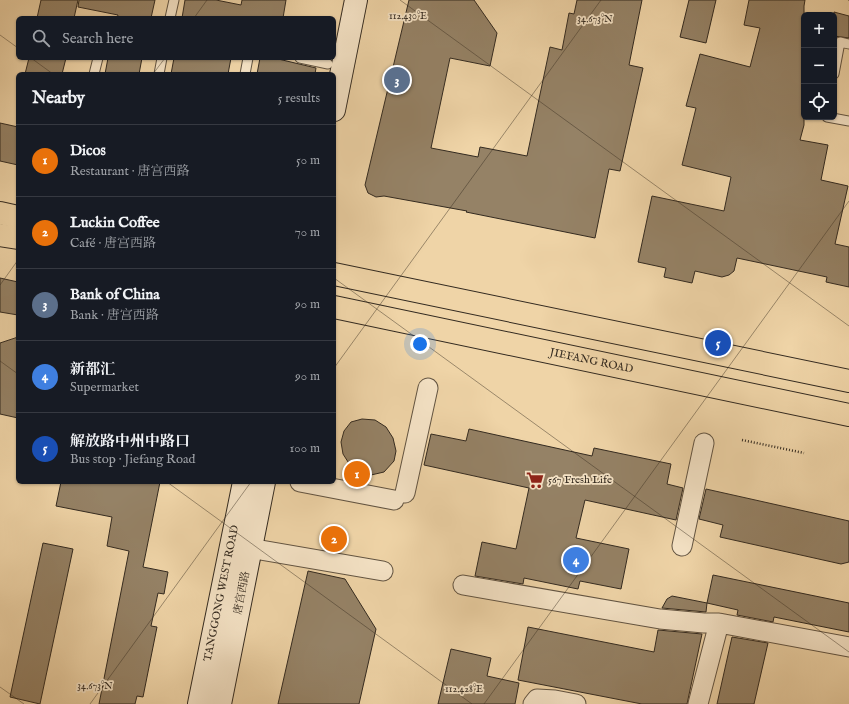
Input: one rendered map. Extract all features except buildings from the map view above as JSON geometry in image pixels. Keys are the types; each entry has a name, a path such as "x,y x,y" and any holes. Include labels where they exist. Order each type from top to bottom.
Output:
{"main road":[{"path":"336,26 341,0"},
{"path":"336,100 356,0"},
{"path":"0,213 16,217"},
{"path":"0,235 16,238"},
{"path":"336,274 849,381"},
{"name":"JIEFANG ROAD","path":"336,307 849,415"},
{"name":"TANGGONG WEST ROAD","path":"199,704 241,547 244,484"},
{"name":"唐宫西路","path":"220,704 241,547 263,484"}],"street":[{"path":"314,484 400,496 428,388"},
{"path":"682,546 704,443"},
{"path":"241,547 382,572"},
{"path":"463,585 660,619 719,623 849,647"},
{"path":"698,704 719,623"},
{"path":"533,704 537,699 555,700 576,704"}],"lane":[{"path":"170,16 174,0"},
{"path":"837,58 840,42 849,44"},
{"path":"94,72 98,60"},
{"path":"159,72 162,60"},
{"path":"245,72 248,60"},
{"path":"308,60 328,65"},
{"path":"837,119 849,121"}],"path":[{"path":"742,440 804,454"}],"place":[{"name":"Bank of China","path":"397,80"},
{"name":"解放路中州中路口","path":"718,343"},
{"name":"Dicos","path":"357,474"},
{"name":"567 Fresh Life","path":"535,480"},
{"name":"Luckin Coffee","path":"334,539"},
{"name":"新都汇","path":"576,560"}]}
